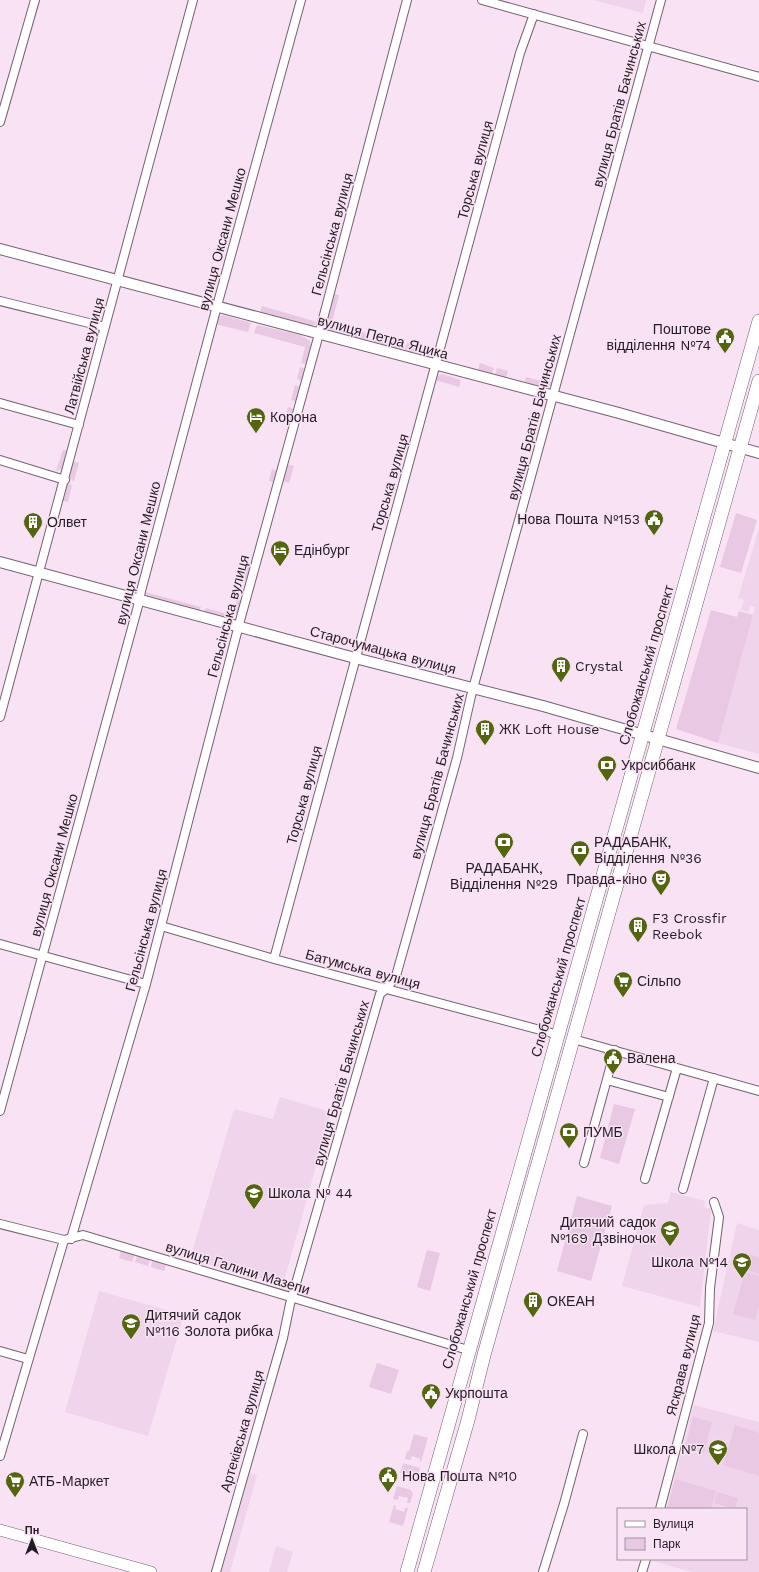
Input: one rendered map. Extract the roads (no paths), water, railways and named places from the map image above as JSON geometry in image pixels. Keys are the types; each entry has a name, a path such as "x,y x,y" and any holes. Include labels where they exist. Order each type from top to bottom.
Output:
{"main road":[{"name":"Слобожанський проспект","path":"406,1572 468,1350 559,1035 759,321"},
{"path":"424,1572 468,1420 484,1355 574,1039 657,738 759,381"},
{"path":"0,1530 152,1572"}],"street":[{"path":"0,122 35,0"},
{"name":"Латвійська вулиця","path":"0,718 65,480 192,0"},
{"name":"вулиця Оксани Мешко","path":"0,1111 140,600 217,306 301,0"},
{"name":"Гельсінська вулиця","path":"0,1456 28,1359 146,984 239,626 319,334 407,0"},
{"path":"482,0 759,77"},
{"name":"вулиця Братів Бачинських","path":"292,1297 380,994 396,976 457,758 473,688 661,0"},
{"name":"Торська вулиця","path":"274,959 520,53 534,14"},
{"name":"вулиця Петра Яцика","path":"0,249 436,366 553,395 759,453"},
{"path":"0,301 105,327"},
{"path":"0,403 79,425"},
{"path":"0,460 65,480"},
{"name":"Старочумацька вулиця","path":"0,562 643,734 672,744 759,768"},
{"name":"Батумська вулиця","path":"161,926 274,959 559,1035"},
{"path":"0,944 146,984"},
{"path":"574,1039 759,1091"},
{"path":"584,1163 616,1050"},
{"path":"646,1179 677,1068"},
{"path":"683,1189 714,1078"},
{"path":"607,1080 669,1097"},
{"name":"Яскрава вулиця","path":"660,1508 709,1323 710,1288 720,1217 714,1202"},
{"name":"вулиця Галини Мазепи","path":"0,1224 67,1239 83,1235 468,1350"},
{"name":"Артеківська вулиця","path":"216,1572 283,1338 292,1297"},
{"path":"0,1351 28,1359"},
{"path":"543,1572 564,1504 583,1434"},
{"path":"642,1572 646,1560"}],"place":[{"name":"Поштове відділення №74","path":"725,354"},
{"name":"Корона","path":"256,434"},
{"name":"Нова Пошта №153","path":"654,536"},
{"name":"Олвет","path":"33,539"},
{"name":"Едінбург","path":"280,567"},
{"name":"Crystal","path":"561,683"},
{"name":"ЖК Loft House","path":"485,746"},
{"name":"Укрсиббанк","path":"607,782"},
{"name":"РАДАБАНК, Відділення №29","path":"504,859"},
{"name":"РАДАБАНК, Відділення №36","path":"580,867"},
{"name":"Правда-кіно","path":"661,896"},
{"name":"F3 Crossfir Reebok","path":"638,943"},
{"name":"Сільпо","path":"623,998"},
{"name":"Валена","path":"613,1075"},
{"name":"ПУМБ","path":"569,1149"},
{"name":"Школа № 44","path":"254,1210"},
{"name":"Дитячий садок №169 Дзвіночок","path":"670,1247"},
{"name":"Школа №14","path":"742,1279"},
{"name":"ОКЕАН","path":"533,1318"},
{"name":"Дитячий садок №116 Золота рибка","path":"131,1340"},
{"name":"Укрпошта","path":"431,1410"},
{"name":"Школа №7","path":"718,1466"},
{"name":"Нова Пошта №10","path":"388,1493"},
{"name":"АТБ-Маркет","path":"15,1498"}]}
